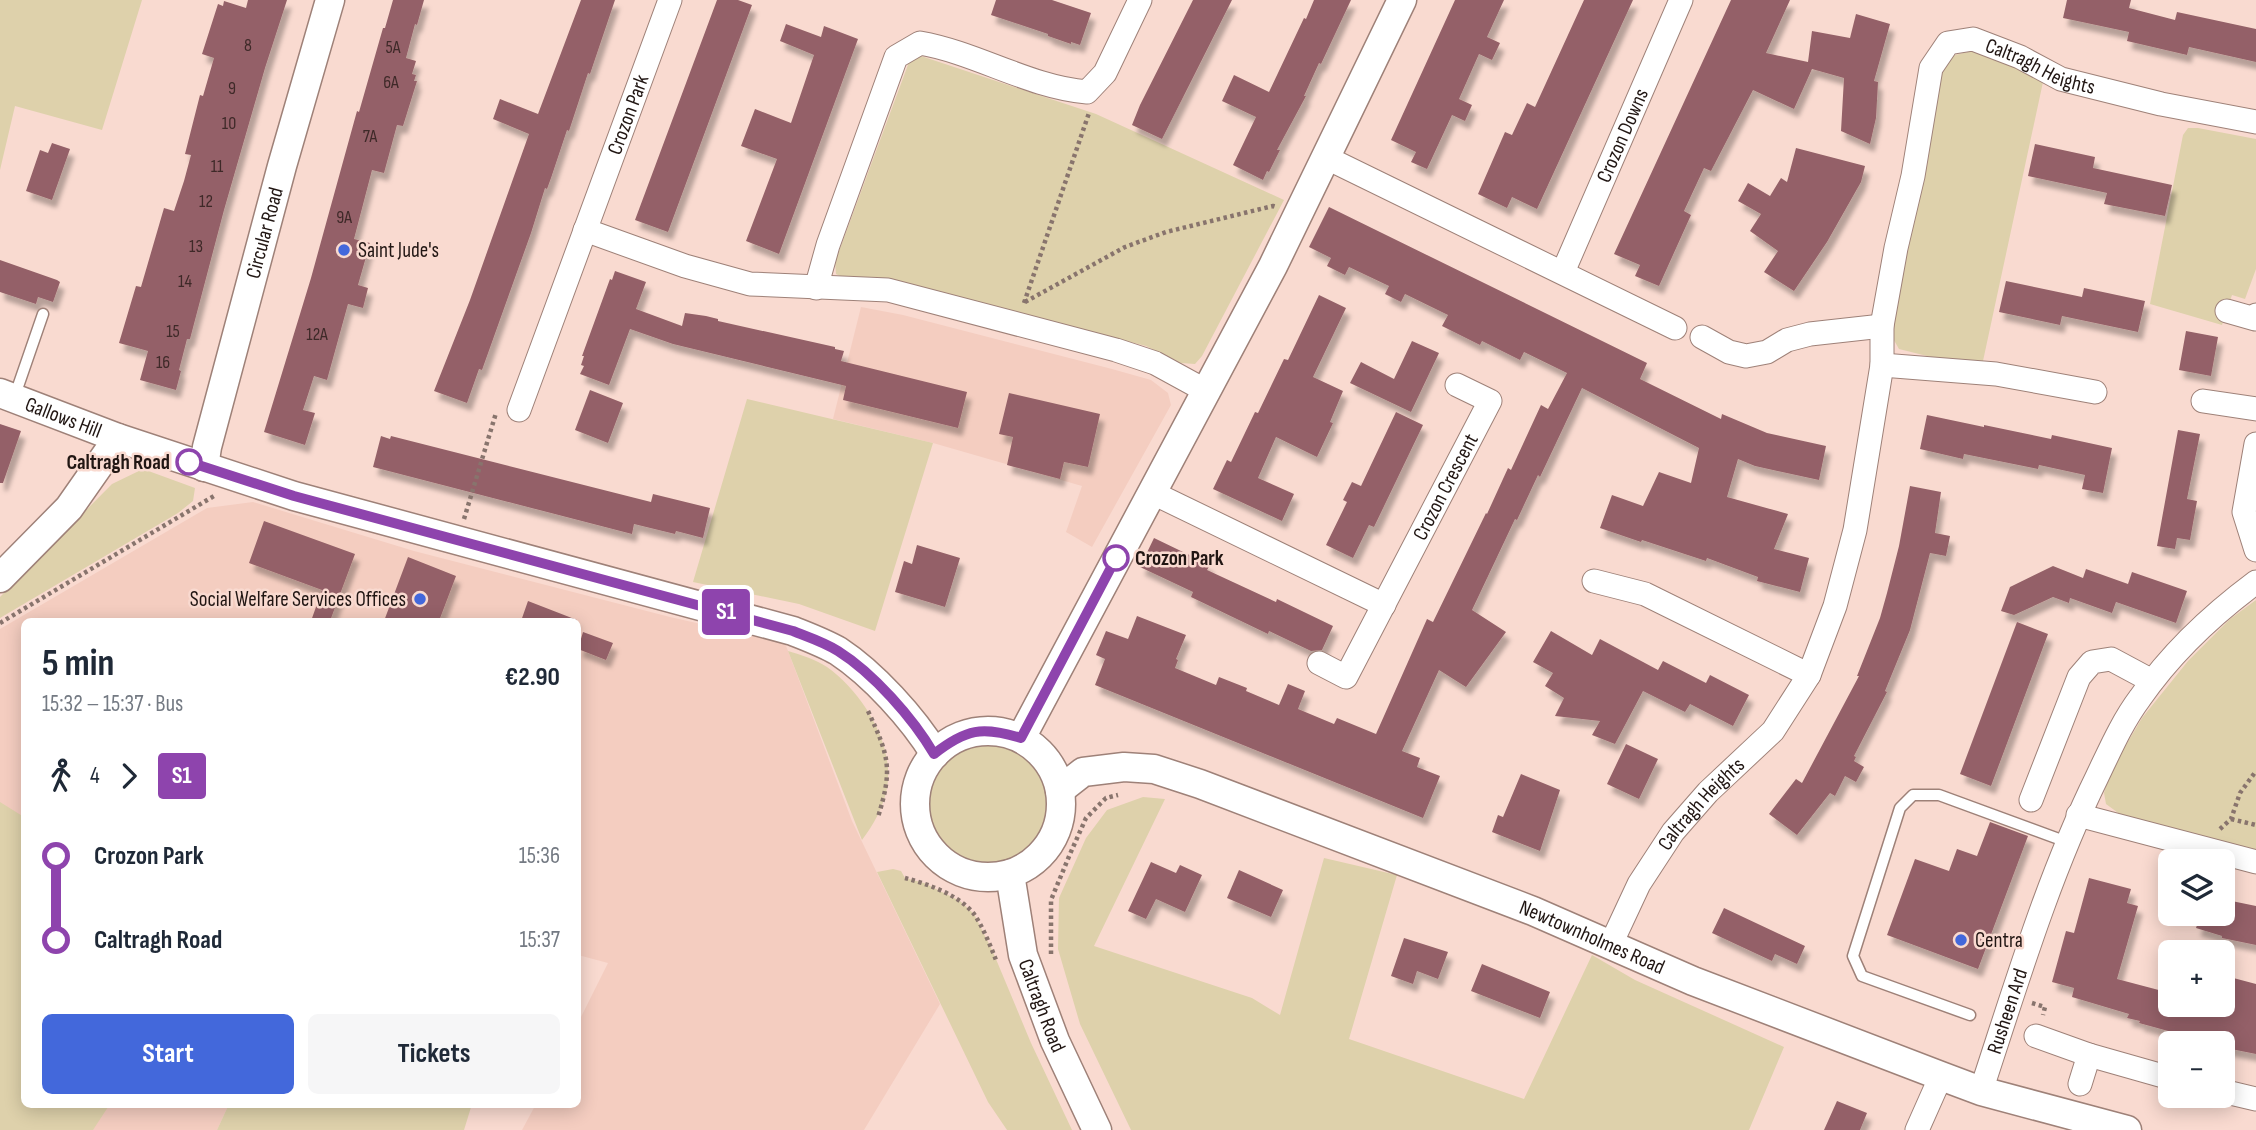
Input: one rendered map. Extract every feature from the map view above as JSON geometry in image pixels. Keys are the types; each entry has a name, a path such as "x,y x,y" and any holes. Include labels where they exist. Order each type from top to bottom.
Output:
{"street":[{"name":"Circular Road","path":"204,467 207,447 282,166 330,0"},
{"name":"Crozon Park","path":"519,410 670,0"},
{"path":"816,288 832,233 897,57 920,43 944,47 1062,90 1087,92 1105,73 1140,0"},
{"path":"1021,738 1208,392 1298,216 1402,0"},
{"name":"Crozon Downs","path":"1563,272 1681,0"},
{"name":"Caltragh Heights","path":"1611,944 1639,884 1673,832 1708,792 1773,731 1809,675 1835,606 1855,530 1882,365 1882,326 1913,176 1931,68 1948,43 1973,39 2020,57 2061,79 2161,104 2256,122"},
{"path":"1326,158 1675,328"},
{"path":"586,230 685,267 750,284 888,290 1116,350 1155,363 1208,392"},
{"path":"2227,311 2255,319 2256,315"},
{"path":"1702,337 1729,352 1746,356 1767,352 1787,340 1810,334 1882,326"},
{"path":"1882,365 1996,374 2095,392"},
{"name":"Crozon Crescent","path":"1319,663 1346,677 1490,401 1457,385"},
{"name":"Gallows Hill","path":"7,395 118,438 294,496 793,631 836,650 870,674 925,738 934,754"},
{"path":"2203,401 2256,410"},
{"path":"0,578 69,508 118,438"},
{"path":"2256,444 2244,512 2256,550"},
{"path":"1152,492 1384,605"},
{"path":"1594,581 1645,594 1809,675"},
{"name":"Rusheen Ard","path":"1981,1091 2067,842 2121,729 2152,681 2229,602 2256,582"},
{"path":"2031,800 2079,677 2092,662 2111,659 2152,681"},
{"path":"998,731 1021,738 1035,747 1047,760 1060,790 1061,811 1056,832 1045,850 1030,864 1010,874 987,877 963,873 942,861 926,843 917,821 915,797 921,774 934,754 953,740 975,732 998,731"},
{"name":"Newtownholmes Road","path":"1060,790 1083,772 1124,767 1154,769 1200,784 1458,883 1611,944 1693,981 1981,1091 2127,1130"},
{"path":"2078,815 2256,862"},
{"name":"Caltragh Road","path":"1010,874 1023,955 1055,1041 1097,1130"},
{"name":"Rusheen Ard","path":"2036,1036 2089,1055 2158,1075"},
{"path":"2080,1084 2089,1055"},
{"path":"1917,1130 1941,1076"},
{"path":"2235,1094 2256,1099"}],"lane":[{"path":"7,395 43,314"},
{"path":"1970,1015 1862,976 1853,956 1900,808 1913,796 1939,795 2067,842"}],"path":[{"path":"1016,325 1091,106 1087,92"},
{"path":"1024,302 1125,247 1166,232 1273,206 1298,216"},
{"path":"458,540 496,413 519,410"},
{"path":"0,623 214,496 236,478"},
{"path":"866,708 880,736 887,760 887,786 878,817"},
{"path":"2212,831 2220,829 2231,819 2240,793 2256,771"},
{"path":"1054,965 1051,954 1051,900 1086,818 1106,798 1130,792"},
{"path":"2231,819 2256,825"},
{"path":"905,877 960,901 974,914 998,963"}],"shaded area":[{"path":"0,0 142,0 102,130 15,106 0,170"},
{"path":"1972,51 2014,65 2043,82 1983,361 1935,358 1899,349 1891,335 1917,199 1927,166 1936,84 1949,60 1955,55"},
{"path":"921,56 1096,114 1284,200 1202,356 1195,364 1181,363 1146,346 912,286 875,277 842,277 836,274 835,262 909,62"},
{"path":"2188,128 2256,139 2256,269 2245,299 2232,295 2222,325 2150,304 2183,135"},
{"path":"861,307 903,315 1112,369 1151,380 1168,393 1171,405 1092,547 1066,532 1082,486 933,443 833,419"},
{"path":"747,399 933,443 875,631 799,604 693,582"},
{"path":"143,469 195,488 193,501 178,513 0,618 0,597 112,484"},
{"path":"253,502 414,551 670,617 785,643 852,821 940,1004 864,1130 522,1130 534,1108 581,1108 581,1017 608,963 581,956 581,618 21,618 21,1108 227,1108 217,1130 0,1130 0,629 207,508"},
{"path":"2256,600 2256,850 2121,815 2106,804 2104,793 2110,772 2142,718 2188,661 2230,619"},
{"path":"788,651 818,662 840,678 863,705 881,737 888,771 887,788 878,816 862,840"},
{"path":"987,742 1011,747 1031,760 1044,780 1049,804 1044,828 1031,848 1011,861 987,866 963,861 943,848 930,828 925,804 930,780 943,760 963,747"},
{"path":"1143,797 1165,799 1094,946 1252,998 1280,1015 1324,858 1397,875 1349,1039 1524,1099 1592,955 1635,980 1784,1047 1749,1130 1131,1130 1080,1024 1058,949 1059,898 1086,838 1107,810"},
{"path":"0,802 21,815 21,1108 107,1108 93,1130 0,1130"},
{"path":"893,869 901,871 905,878 924,883 960,901 974,914 1072,1130 1007,1130 988,1102 877,872"},
{"path":"227,1108 471,1108 464,1130 217,1130"}],"building":[{"path":"248,0 287,0 224,210 190,339 187,339 176,390 140,380 148,351 119,343 136,286 141,287 164,208 174,211 184,181 191,155 185,154 200,95 203,96 214,58 202,54 218,4 223,6 224,1 246,8"},
{"path":"393,0 424,0 406,58 416,61 412,74 416,75 414,81 417,81 403,126 397,125 384,173 372,170 354,239 370,243 358,285 368,288 363,308 348,304 327,380 314,376 303,410 315,413 305,445 264,432 311,278 357,111 359,112"},
{"path":"581,0 615,0 569,131 567,130 547,189 545,188 482,370 479,369 467,403 434,391 470,300 529,134 493,119 500,99 538,114"},
{"path":"717,0 738,0 752,5 668,232 635,220"},
{"path":"996,0 1052,0 1091,13 1080,45 1071,44 991,15"},
{"path":"1193,0 1232,0 1162,139 1132,125"},
{"path":"1314,0 1351,0 1263,180 1233,165 1256,117 1222,101 1234,75 1269,92"},
{"path":"1455,0 1504,0 1487,37 1500,43 1492,60 1479,54 1459,99 1472,105 1465,121 1452,115 1427,169 1411,162 1416,152 1391,140"},
{"path":"1584,0 1633,0 1537,209 1512,197 1507,208 1478,194 1505,132 1512,135 1527,103 1535,107"},
{"path":"1731,0 1790,0 1766,53 1808,62 1812,31 1850,38 1856,14 1890,24 1874,81 1878,82 1876,118 1870,144 1841,131 1844,78 1812,69 1794,109 1753,90 1711,171 1704,168 1684,211 1691,215 1659,286 1635,276 1640,265 1614,254"},
{"path":"2067,0 2131,0 2129,8 2175,20 2177,12 2256,29 2256,62 2189,47 2187,55 2127,41 2129,32 2063,18"},
{"path":"786,24 821,37 824,26 858,39 779,254 746,241 777,159 741,146 755,109 791,123 814,55 780,41"},
{"path":"52,143 70,149 52,200 26,191 40,150 48,153"},
{"path":"2035,144 2095,157 2093,168 2172,185 2165,216 2104,204 2107,193 2028,176"},
{"path":"1796,148 1865,166 1861,182 1827,242 1794,291 1764,272 1778,251 1750,231 1761,214 1738,201 1748,183 1770,196 1781,178 1787,182"},
{"path":"1329,207 1647,363 1640,379 1721,419 1722,414 1767,433 1826,446 1819,480 1755,466 1738,459 1727,497 1788,514 1774,549 1809,558 1800,592 1757,581 1758,577 1707,558 1706,561 1600,528 1612,495 1643,506 1659,472 1691,483 1699,448 1582,388 1472,610 1506,632 1466,687 1439,670 1402,751 1420,758 1417,767 1440,776 1423,818 1095,685 1105,659 1096,655 1106,631 1128,639 1137,616 1186,635 1175,668 1216,685 1219,677 1279,705 1288,684 1305,691 1298,709 1334,724 1337,718 1376,734 1427,619 1433,622 1508,468 1511,470 1541,405 1548,409 1567,373 1524,352 1520,360 1482,341 1480,345 1442,326 1448,315 1405,294 1401,302 1385,294 1389,286 1349,267 1345,275 1327,266 1331,258 1309,247"},
{"path":"0,260 60,282 53,302 38,297 36,304 0,292"},
{"path":"615,271 646,282 636,309 682,326 685,313 706,316 835,347 844,351 841,361 967,392 958,428 843,400 846,386 673,344 630,329 609,385 580,374 584,366 581,365 582,356"},
{"path":"2006,281 2082,297 2084,288 2145,301 2138,332 2062,316 2060,325 1999,312"},
{"path":"1319,295 1346,308 1313,377 1343,391 1330,422 1333,423 1317,457 1276,437 1258,478 1294,494 1282,521 1213,489 1227,460 1231,462 1255,412 1258,413 1284,359 1288,360"},
{"path":"2186,331 2218,337 2211,376 2179,370"},
{"path":"1412,341 1439,353 1411,412 1350,383 1361,362 1394,379"},
{"path":"590,390 623,403 608,443 575,430"},
{"path":"1009,393 1100,414 1088,467 1064,462 1060,479 1007,465 1013,437 999,434"},
{"path":"1396,412 1423,425 1374,527 1369,525 1353,558 1326,545 1347,502 1343,500 1352,482 1361,486"},
{"path":"1927,415 2051,439 2052,435 2112,448 2103,493 2082,489 2085,475 2039,465 2038,469 1964,454 1963,459 1920,449"},
{"path":"0,424 21,431 3,483 0,483"},
{"path":"2178,430 2200,434 2187,499 2197,501 2190,540 2177,538 2175,549 2157,546"},
{"path":"381,436 390,439 391,436 651,502 653,494 710,508 703,538 634,524 632,534 373,467"},
{"path":"1910,486 1941,492 1935,533 1950,536 1946,556 1930,553 1910,630 1885,691 1887,692 1854,756 1854,761 1864,767 1856,782 1845,776 1835,796 1830,793 1797,835 1769,814 1796,779 1802,783 1859,676 1887,593"},
{"path":"264,521 355,554 331,618 312,618 322,590 249,563"},
{"path":"1154,538 1210,565 1207,570 1333,626 1322,650 1311,651 1269,631 1268,634 1191,597 1193,592 1140,567"},
{"path":"917,545 960,558 945,607 895,592 904,561 912,564"},
{"name":"Social Welfare Services Offices","path":"408,557 456,576 440,618 385,618"},
{"path":"2053,566 2083,578 2086,569 2128,584 2132,572 2187,591 2176,623 2116,602 2112,613 2070,598 2069,603 2053,597 2014,615 2001,611 2010,587"},
{"path":"528,601 572,618 522,618"},
{"path":"2017,622 2048,634 1991,786 1960,774"},
{"path":"1551,631 1592,655 1600,639 1658,670 1663,661 1706,683 1710,675 1749,695 1733,726 1690,704 1685,712 1643,691 1615,744 1592,735 1600,721 1555,716 1564,698 1545,686 1553,673 1533,662"},
{"path":"583,632 613,643 606,660 581,650"},
{"path":"1626,744 1658,759 1639,799 1607,784"},
{"path":"1521,774 1560,790 1540,851 1492,832 1498,815 1503,817"},
{"path":"1990,822 2028,836 1978,969 1887,935 1915,859 1949,871 1957,849 1977,856"},
{"path":"1151,862 1176,873 1180,865 1202,875 1185,912 1156,899 1146,919 1128,911"},
{"path":"1239,870 1283,890 1271,917 1227,898"},
{"path":"2089,878 2131,889 2127,903 2138,906 2117,979 2158,990 2158,1017 2235,1017 2235,978 2256,984 2256,1054 2235,1050 2235,1031 2168,1031 2127,1018 2129,1014 2072,997 2074,988 2052,982 2066,931 2074,933"},
{"path":"2235,902 2256,906 2256,945 2222,938 2196,928 2235,926"},
{"path":"1724,908 1805,946 1797,964 1775,954 1772,961 1712,933"},
{"path":"1404,938 1448,952 1438,979 1417,971 1413,984 1391,976"},
{"path":"1482,964 1550,992 1540,1018 1471,991"},
{"path":"1837,1101 1867,1113 1860,1130 1824,1130"}],"bus line":[{"name":"S1","path":"189,462 294,496 793,631 836,650 870,674 925,738 934,754 953,740 975,732 998,731 1021,738 1116,558"}],"place":[{"name":"Saint Jude's","path":"344,250"},
{"name":"Caltragh Road","path":"189,462"},
{"name":"Crozon Park","path":"1116,558"},
{"name":"Social Welfare Services Offices","path":"420,599"},
{"name":"Centra","path":"1961,940"}]}
